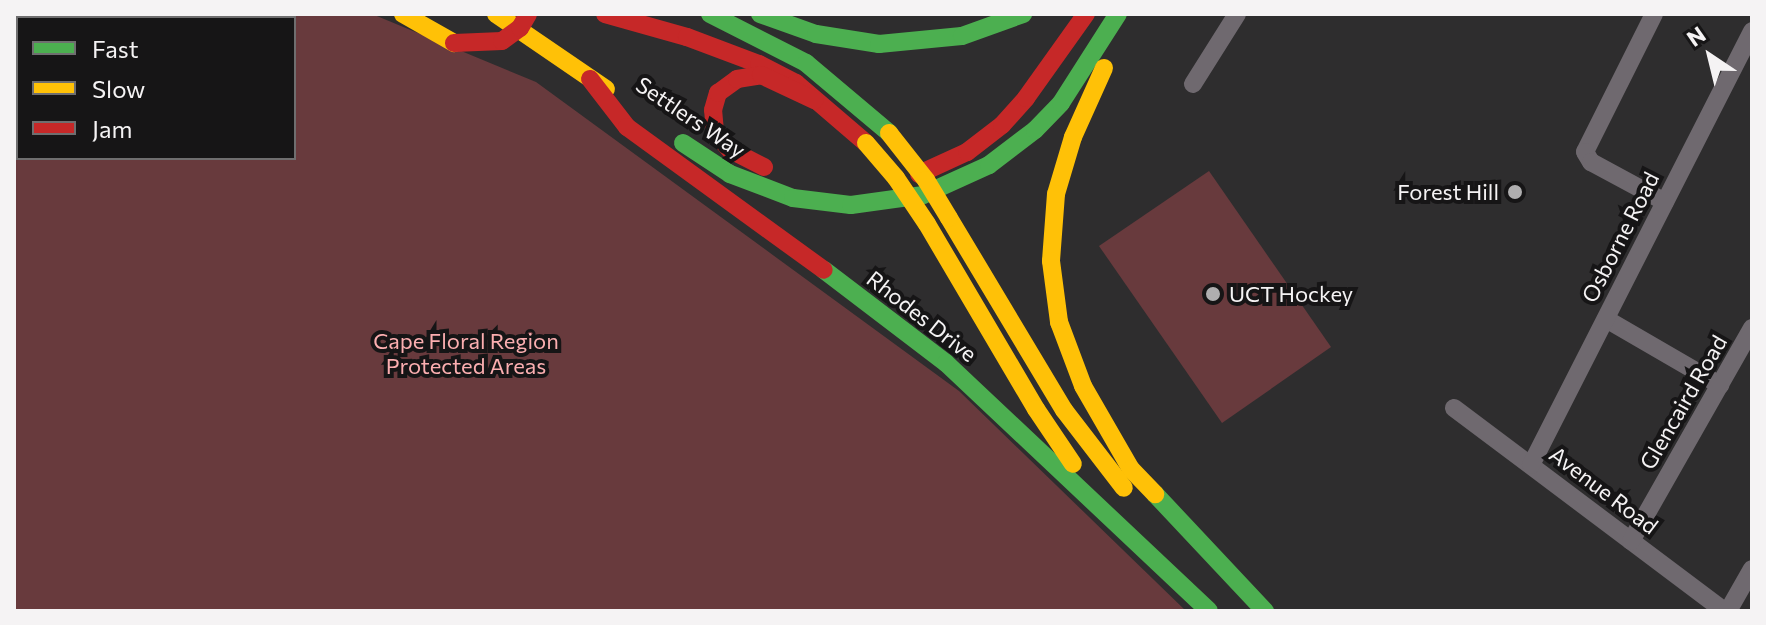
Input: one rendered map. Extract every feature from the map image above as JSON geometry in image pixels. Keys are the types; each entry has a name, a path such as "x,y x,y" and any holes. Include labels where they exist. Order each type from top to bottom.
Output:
{"highway":[{"path":"403,14 454,43 502,41 520,28 528,14"},
{"path":"496,14 533,36 590,79"},
{"path":"760,14 808,32 879,44 917,43 962,36 1023,14"},
{"path":"869,183 926,172 986,138 1026,98 1086,14"},
{"name":"Settlers Way","path":"670,133 730,174 793,198 851,205 923,195 981,170 1035,130 1061,103 1118,14"},
{"path":"1128,14 1073,137 1056,194 1051,261 1059,322 1083,386 1131,469 1265,611"},
{"path":"608,15 687,37 759,64 796,83 866,143 896,178 927,224 1053,435 1139,543"},
{"path":"703,17 839,89 889,133 926,180 1064,410 1136,502"},
{"path":"787,175 740,155 721,141 712,120 714,102 729,82 754,75 772,79 814,100"},
{"name":"Settlers Way","path":"590,79 641,111"},
{"name":"Rhodes Drive","path":"590,79 627,127 906,330 969,384 1209,611"},
{"path":"1166,534 1243,611"}],"street":[{"path":"1193,84 1237,14"},
{"path":"1654,14 1585,152 1591,162 1665,202"},
{"name":"Osborne Road","path":"1531,465 1752,31"},
{"path":"1606,319 1720,385"},
{"name":"Glencaird Road","path":"1631,541 1752,328"},
{"name":"Avenue Road","path":"1454,408 1726,611"},
{"path":"1726,611 1752,569"}],"green space":[{"name":"Cape Floral Region Protected Areas","path":"14,14 372,14 536,82 959,391 1186,611 14,611"},
{"path":"1209,171 1331,347 1222,423 1099,246"}],"traffic: fast":[{"path":"710,14 806,63 889,133"},
{"path":"760,14 816,34 879,44 962,36 1023,14"},
{"path":"683,143 730,174 793,198 851,205 923,195 989,165 1035,130 1061,103 1118,14"},
{"path":"824,270 946,363 1209,611"},
{"path":"1155,494 1265,611"}],"traffic: slow":[{"path":"403,14 454,43"},
{"path":"496,14 606,89"},
{"path":"1104,68 1073,137 1056,194 1051,261 1059,322 1083,386 1131,469 1155,494"},
{"path":"889,133 926,180 949,218"},
{"path":"866,143 896,178 927,224"},
{"path":"949,218 1064,410 1124,488"},
{"path":"927,224 1036,409 1073,464"}],"traffic: jam":[{"path":"454,43 502,41 520,28 528,14"},
{"path":"605,14 687,37 759,64 796,83 866,143"},
{"path":"919,174 967,152 1002,125 1026,98 1086,14"},
{"path":"764,167 730,150 715,132 713,110 718,93 737,79 761,75 814,100"},
{"path":"590,79 627,127 824,270"}],"place":[{"name":"Forest Hill","path":"1515,192"},
{"name":"UCT Hockey","path":"1213,294"}]}
